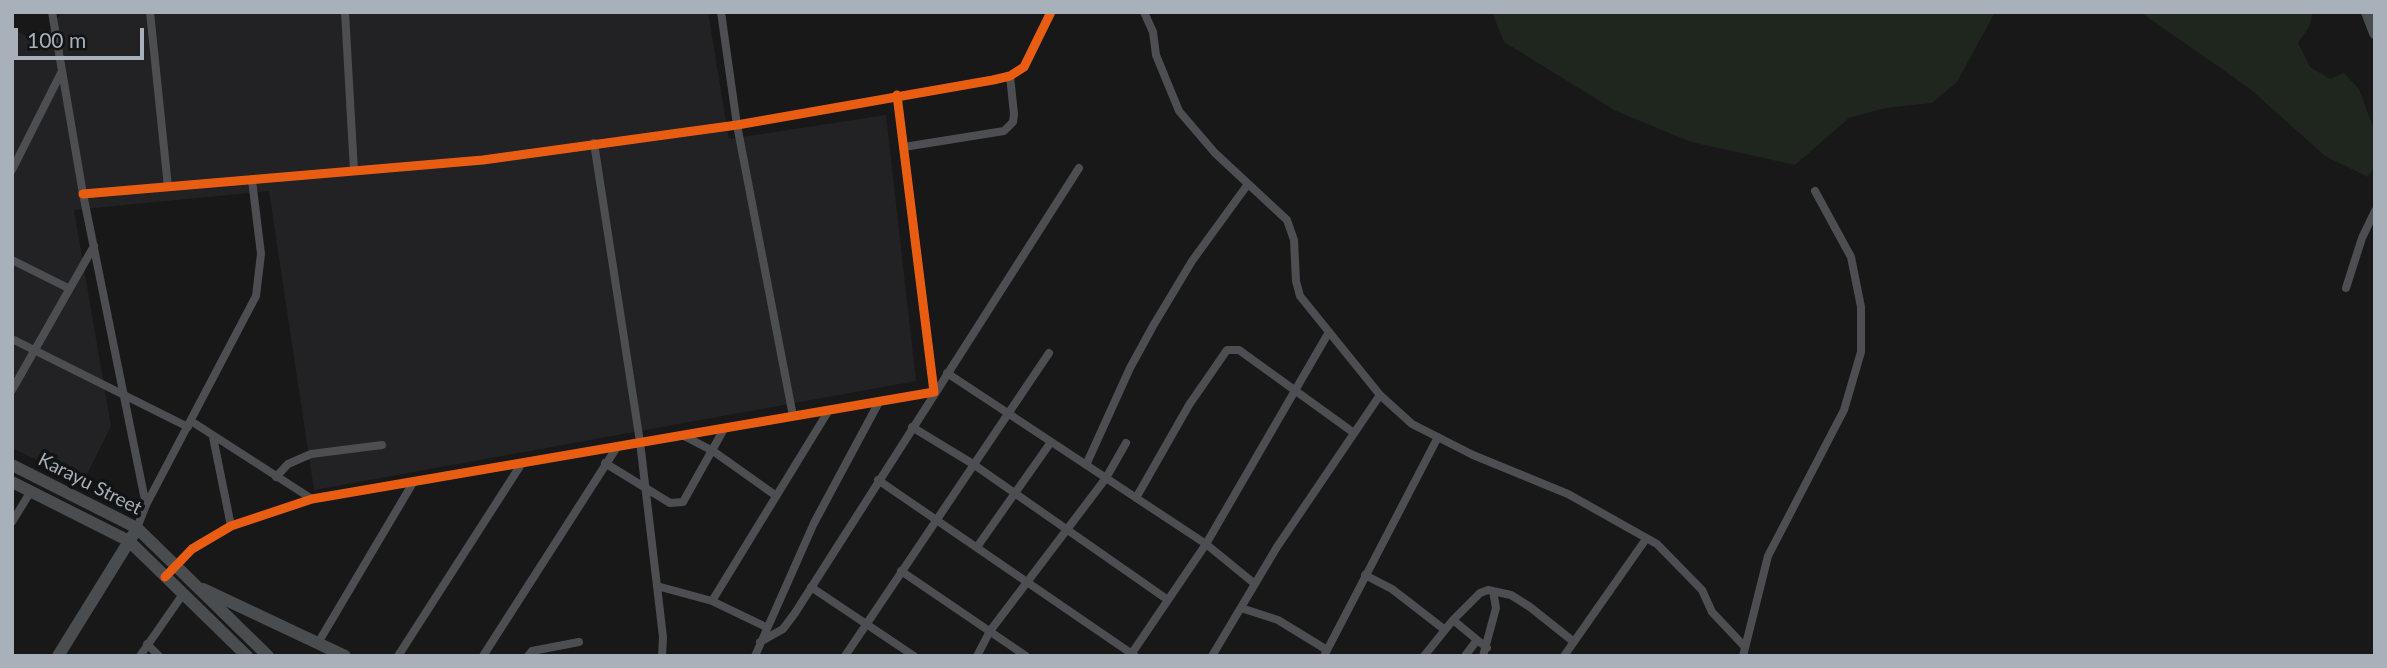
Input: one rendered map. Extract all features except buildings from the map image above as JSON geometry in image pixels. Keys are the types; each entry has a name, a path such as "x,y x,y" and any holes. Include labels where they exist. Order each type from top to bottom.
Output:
{"main road":[{"path":"2367,12 2375,33"},
{"name":"Karayu Street","path":"12,465 137,528 268,656"},
{"name":"Karayu Street","path":"12,482 129,541 247,656"},
{"path":"58,656 137,528"},
{"path":"191,583 345,656"}],"street":[{"path":"52,12 83,194 146,505"},
{"path":"150,12 168,187"},
{"path":"345,12 354,171"},
{"path":"721,12 737,125 793,416"},
{"path":"83,194 483,160 737,125 1010,76 1024,67 1051,12"},
{"path":"1144,12 1153,32 1156,55 1179,111 1215,153 1287,220 1294,240 1296,281 1300,296 1380,395 1412,424 1438,438 1568,494 1657,544 1702,590 1712,612 1744,652"},
{"path":"12,170 62,71"},
{"path":"904,147 1004,131 1013,122 1014,114 1010,76"},
{"path":"897,95 934,392"},
{"path":"594,143 640,442 663,637 662,656"},
{"path":"760,642 783,629 1079,168"},
{"path":"137,528 146,505 256,296 261,254 252,180"},
{"path":"1086,465 1130,368 1153,326 1192,261 1248,184"},
{"path":"1744,652 1768,556 1844,410 1861,352 1861,307 1851,257 1815,191"},
{"path":"2346,288 2362,238 2375,211"},
{"path":"12,390 94,246"},
{"path":"12,260 68,288"},
{"path":"878,480 1132,655 1206,544 1329,332"},
{"path":"12,339 190,424 312,499"},
{"path":"1136,498 1189,405 1227,350 1238,350 1354,433"},
{"path":"845,656 1048,353"},
{"path":"947,373 1206,544 1255,583"},
{"path":"164,576 173,565 231,526 312,499 934,392"},
{"path":"1212,656 1255,583 1380,395"},
{"path":"755,656 814,523 879,402"},
{"path":"712,601 829,410"},
{"path":"912,427 973,464 1168,600"},
{"path":"605,463 670,503 683,502 724,429"},
{"path":"683,435 713,451 775,495"},
{"path":"213,437 231,526"},
{"path":"1241,608 1278,620 1326,653 1438,438"},
{"path":"977,547 1051,442"},
{"path":"977,656 990,631 1106,478 1125,443"},
{"path":"276,477 288,464 311,453 382,445"},
{"path":"483,656 617,447"},
{"path":"398,656 522,463"},
{"path":"318,643 414,481"},
{"path":"12,522 31,491"},
{"path":"1569,654 1574,642 1646,539"},
{"path":"901,571 1026,656"},
{"path":"1365,575 1392,589 1445,630"},
{"path":"657,586 712,601 766,627"},
{"path":"811,587 914,656"},
{"path":"1424,656 1453,620 1480,593 1493,591 1511,595 1574,642"},
{"path":"1485,652 1496,608 1493,591"},
{"path":"140,656 183,594"},
{"path":"1453,620 1476,639 1485,652"},
{"path":"1465,656 1476,639"},
{"path":"528,656 533,651 579,642"},
{"path":"147,644 159,656"}],"shaded area":[{"path":"62,12 708,12 729,139 886,115 916,381 314,490 269,191 74,210 111,426 83,482 12,448 12,29 41,43"},
{"path":"1492,12 1995,12 1957,82 1932,103 1885,108 1849,118 1795,165 1691,142 1616,111 1504,42"},
{"path":"2140,12 2313,12 2309,27 2298,43 2310,67 2330,79 2344,73 2359,89 2375,132 2375,165 2368,177 2325,156 2249,88"}],"cycle path":[{"path":"83,194 483,160 737,125 993,80 1010,76 1024,67 1051,12"},
{"path":"165,577 192,549 231,526 312,499 934,392 897,95"}]}
